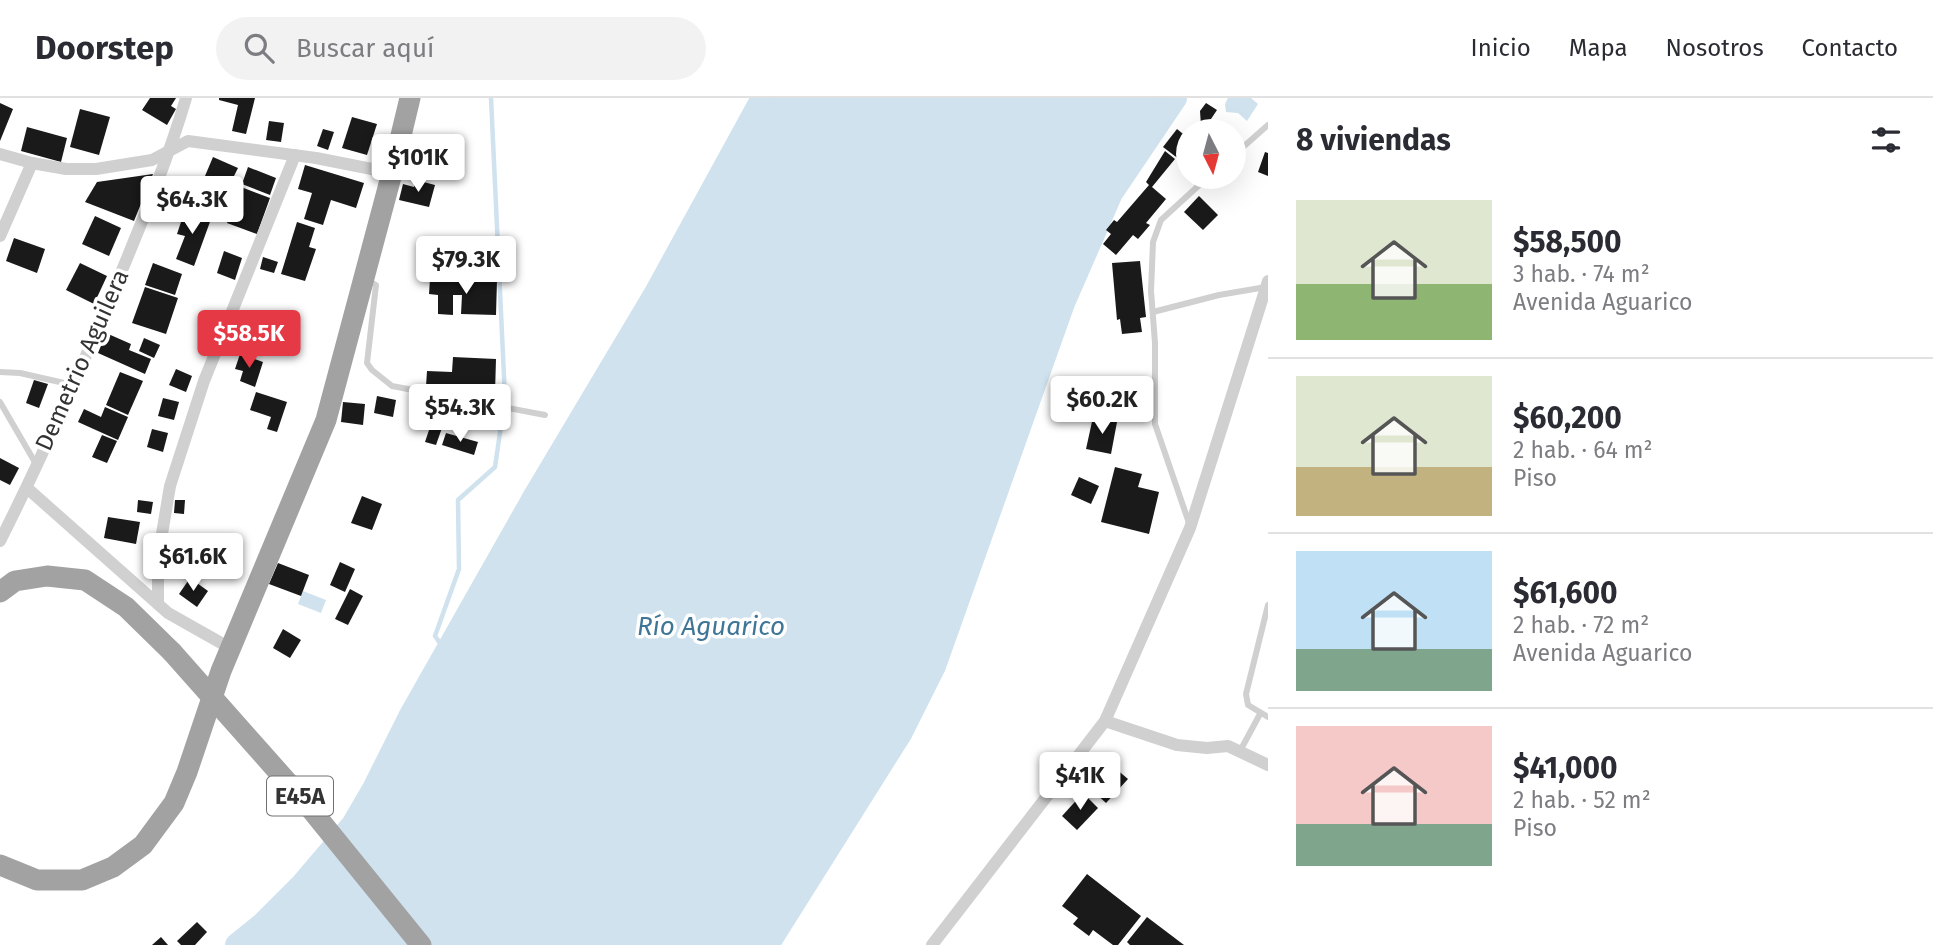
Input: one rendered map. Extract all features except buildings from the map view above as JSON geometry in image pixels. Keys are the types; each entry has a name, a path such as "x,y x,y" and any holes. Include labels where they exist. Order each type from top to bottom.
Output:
{"highway":[{"path":"2,868 37,880 82,880 113,867 143,845 174,803 230,648 326,420 410,98"},
{"name":"E45A","path":"0,592 15,581 47,576 85,580 126,607 172,652 305,802 421,945"}],"street":[{"name":"Demetrio Aguilera","path":"0,541 27,488 95,336 170,152 186,98"},
{"path":"0,154 66,169 96,169 152,160 188,141 295,155 392,173"},
{"path":"158,604 159,558 170,486 204,381 295,155"},
{"path":"0,236 32,163"},
{"path":"932,945 1105,721 1190,528 1267,284"},
{"path":"27,488 168,613 230,648"},
{"path":"1105,721 1177,745 1207,748 1228,746 1268,765"}],"lane":[{"path":"1246,144 1268,125"},
{"path":"1190,528 1155,424 1153,242 1161,220 1195,189"},
{"path":"364,278 376,285 368,363 372,370 392,386 545,415"},
{"path":"1153,312 1267,284"},
{"path":"0,372 20,373 73,385"},
{"path":"0,402 36,465"},
{"path":"1268,605 1247,694 1248,705 1268,718"},
{"path":"1240,751 1260,714"}],"water":[{"name":"Río Aguarico","path":"763,98 1175,98 1111,193 1063,303 934,666 901,732 781,927 767,945 237,945 263,924 302,885 353,825 410,717 534,498 655,295"},
{"path":"1228,98 1251,98 1258,104 1247,121 1238,113 1226,112 1225,104"},
{"path":"303,591 326,600 321,613 298,604"}],"waterway":[{"path":"449,656 435,636 459,569 458,500 495,467 505,398 491,98"},
{"path":"237,945 263,924 302,885 353,825 410,717 534,498 655,295 763,98"},
{"path":"767,945 901,732 934,666 1063,303 1111,193 1175,98"}]}
